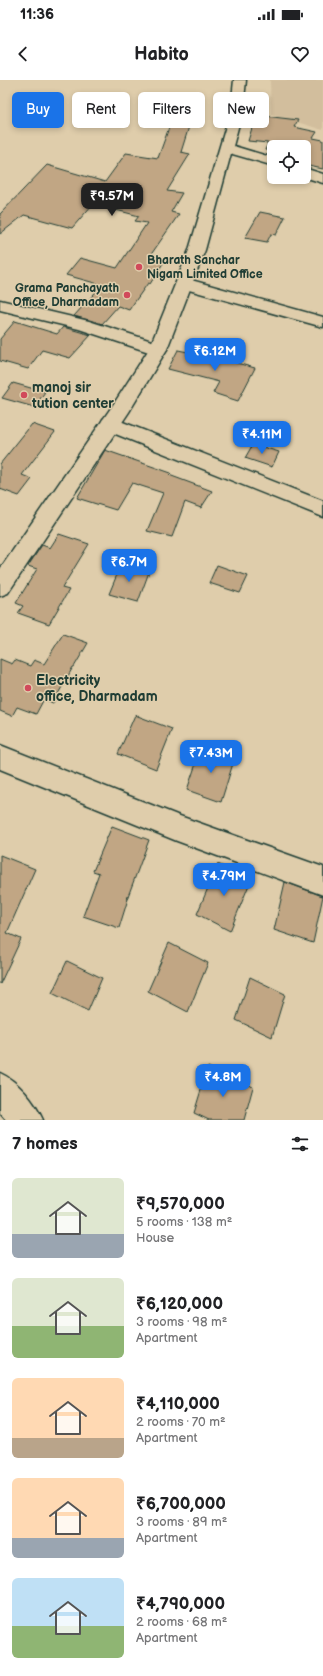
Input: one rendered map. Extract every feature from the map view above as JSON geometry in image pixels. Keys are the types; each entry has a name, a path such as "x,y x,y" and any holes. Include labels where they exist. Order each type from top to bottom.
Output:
{"street":[{"path":"0,588 110,424 158,349 197,250 237,109 240,80"},
{"path":"227,148 267,160"},
{"path":"311,175 323,179"},
{"path":"184,283 323,322"},
{"path":"0,305 83,325 158,349"},
{"path":"110,424 323,509"},
{"path":"0,757 176,828 323,881"},
{"path":"0,1088 27,1120"}],"shaded area":[{"path":"270,80 323,80 323,130 271,114"}],"building":[{"path":"269,117 298,120 294,127 317,132 313,138 323,140 323,169 311,166 311,140 267,140 267,143 248,141 252,128 269,128"},
{"path":"169,128 188,128 181,152 190,154 167,191 182,193 171,212 179,214 150,256 165,260 150,284 148,283 129,310 118,306 102,324 74,316 102,285 66,275 80,258 117,268 147,223 135,221 139,216 93,204 72,228 24,215 0,234 0,214 47,165 105,182 126,153 158,158"},
{"path":"260,212 285,217 276,235 271,234 267,242 245,238"},
{"path":"15,321 57,334 63,327 91,335 70,358 42,350 28,369 0,361 0,339"},
{"path":"178,350 218,358 255,368 238,401 213,393 219,382 168,369"},
{"name":"manoj sir tution center","path":"13,383 45,392 34,407 2,398"},
{"path":"32,424 55,432 22,475 32,479 19,496 0,489 0,464"},
{"path":"253,444 279,452 272,467 245,458"},
{"path":"105,450 171,473 169,475 212,491 201,508 185,502 172,537 147,531 163,493 132,483 116,510 77,498"},
{"path":"59,534 89,544 62,588 69,590 49,624 18,613 23,606 16,603 37,569 28,566 42,545 50,548"},
{"path":"121,565 149,572 138,602 109,594"},
{"path":"217,565 248,576 240,593 209,583"},
{"name":"Electricity office, Dharmadam","path":"63,634 88,643 53,703 44,699 36,714 17,707 12,716 0,711 0,659 12,664 15,660 30,666 34,660 44,664"},
{"path":"135,715 172,729 156,769 118,754"},
{"path":"202,746 235,757 221,802 187,790"},
{"path":"112,826 149,840 127,899 119,928 83,916 99,873 93,871"},
{"path":"0,855 35,869 7,933 21,939 0,984"},
{"path":"218,864 251,880 230,931 197,914"},
{"path":"285,882 323,896 313,943 274,930"},
{"path":"169,943 208,963 188,1012 148,991"},
{"path":"67,961 102,978 88,1011 52,993"},
{"path":"250,977 285,994 272,1037 236,1020"},
{"path":"208,1067 253,1087 244,1120 209,1120 194,1113"}],"place":[{"name":"Bharath Sanchar Nigam Limited Office","path":"139,267"},
{"name":"Grama Panchayath Office, Dharmadam","path":"127,295"},
{"name":"manoj sir tution center","path":"24,395"},
{"name":"Electricity office, Dharmadam","path":"28,688"}]}
